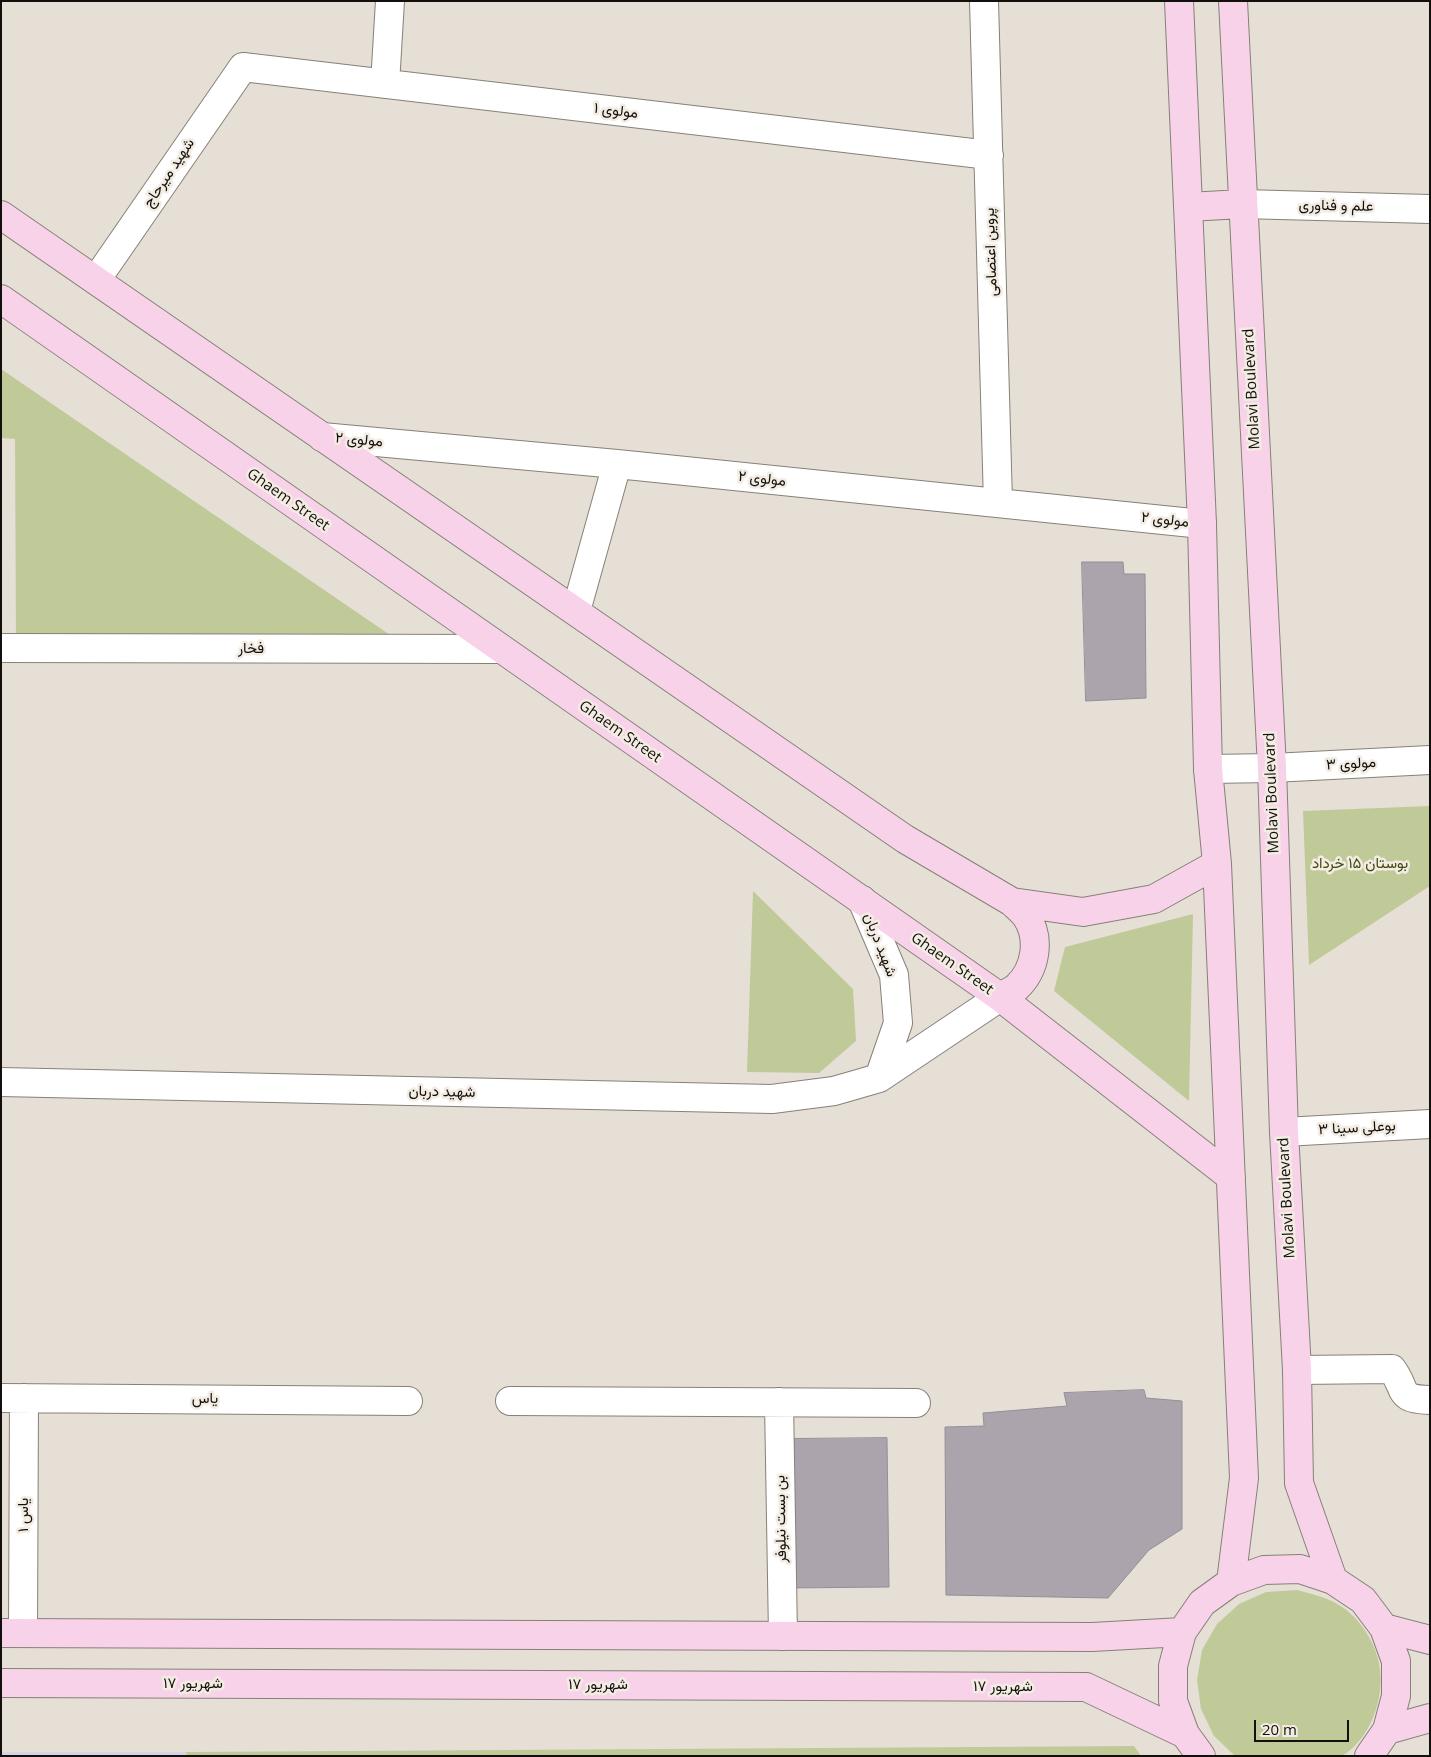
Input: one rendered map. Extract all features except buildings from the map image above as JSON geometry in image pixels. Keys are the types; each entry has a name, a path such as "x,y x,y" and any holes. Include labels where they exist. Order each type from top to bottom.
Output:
{"main road":[{"path":"1178,1 1202,524 1208,769 1217,864 1244,1478 1231,1582"},
{"name":"Molavi Boulevard","path":"1233,1 1272,768 1284,1132 1297,1370 1299,1483 1334,1580"},
{"path":"1188,206 1242,204"},
{"path":"1,215 905,838 1012,902 1026,916 1030,924 1034,934 1035,953 1029,972 1017,987 1000,997"},
{"name":"Ghaem Street","path":"1,299 1000,997 1231,1177"},
{"path":"1012,902 1083,912 1154,899 1217,864"},
{"path":"1201,1756 1185,1734 1173,1701 1173,1666 1182,1632 1202,1603 1231,1582 1264,1570 1300,1569 1334,1580 1362,1600 1384,1628 1396,1661 1396,1696 1387,1730 1369,1756"},
{"path":"1384,1628 1430,1640"},
{"path":"12,1633 1092,1637 1182,1632"},
{"name":"۱۷ شهریور","path":"1,1683 1086,1687 1185,1734"},
{"path":"1387,1730 1430,1718"}],"street":[{"path":"385,84 390,1"},
{"name":"پروین اعتصامی","path":"984,1 998,503"},
{"name":"مولوی ۱","path":"243,66 988,155"},
{"name":"شهید میرحاج","path":"96,280 243,66"},
{"name":"علم و فناوری","path":"1242,204 1430,209"},
{"name":"مولوی ۲","path":"322,436 1202,524"},
{"path":"576,611 617,464"},
{"name":"فخار","path":"1,648 501,650"},
{"name":"مولوی ۳","path":"1208,769 1272,768 1430,760"},
{"name":"شهید دربان","path":"862,900 894,975 898,1023 880,1078"},
{"name":"شهید دربان","path":"1,1082 772,1099 834,1091 880,1078 1000,997"},
{"name":"بوعلی سینا ۳","path":"1284,1132 1430,1124"},
{"path":"1297,1370 1392,1369 1410,1399 1430,1400"},
{"name":"یاس","path":"13,1398 408,1401"},
{"name":"یاس ۱","path":"12,1633 13,1398"},
{"path":"510,1401 916,1403"},
{"name":"بن بست نیلوفر","path":"779,1402 783,1636"}],"shaded area":[{"path":"1,1752 186,1752 187,1756 1,1756"}],"green space":[{"path":"1,369 393,637 16,643 15,439 1,438"},
{"name":"بوستان ۱۵ خرداد","path":"1430,806 1430,886 1309,965 1303,811"},
{"path":"753,891 853,989 856,1041 819,1073 747,1072"},
{"path":"1193,914 1189,1101 1054,991 1065,947"},
{"path":"1297,1590 1319,1596 1340,1605 1357,1620 1366,1633 1377,1654 1381,1681 1380,1693 1373,1718 1360,1740 1342,1756 1235,1756 1214,1736 1201,1709 1197,1680 1202,1650 1217,1624 1239,1604 1266,1592"},
{"path":"1134,1746 1141,1756 187,1756 186,1752"}]}
